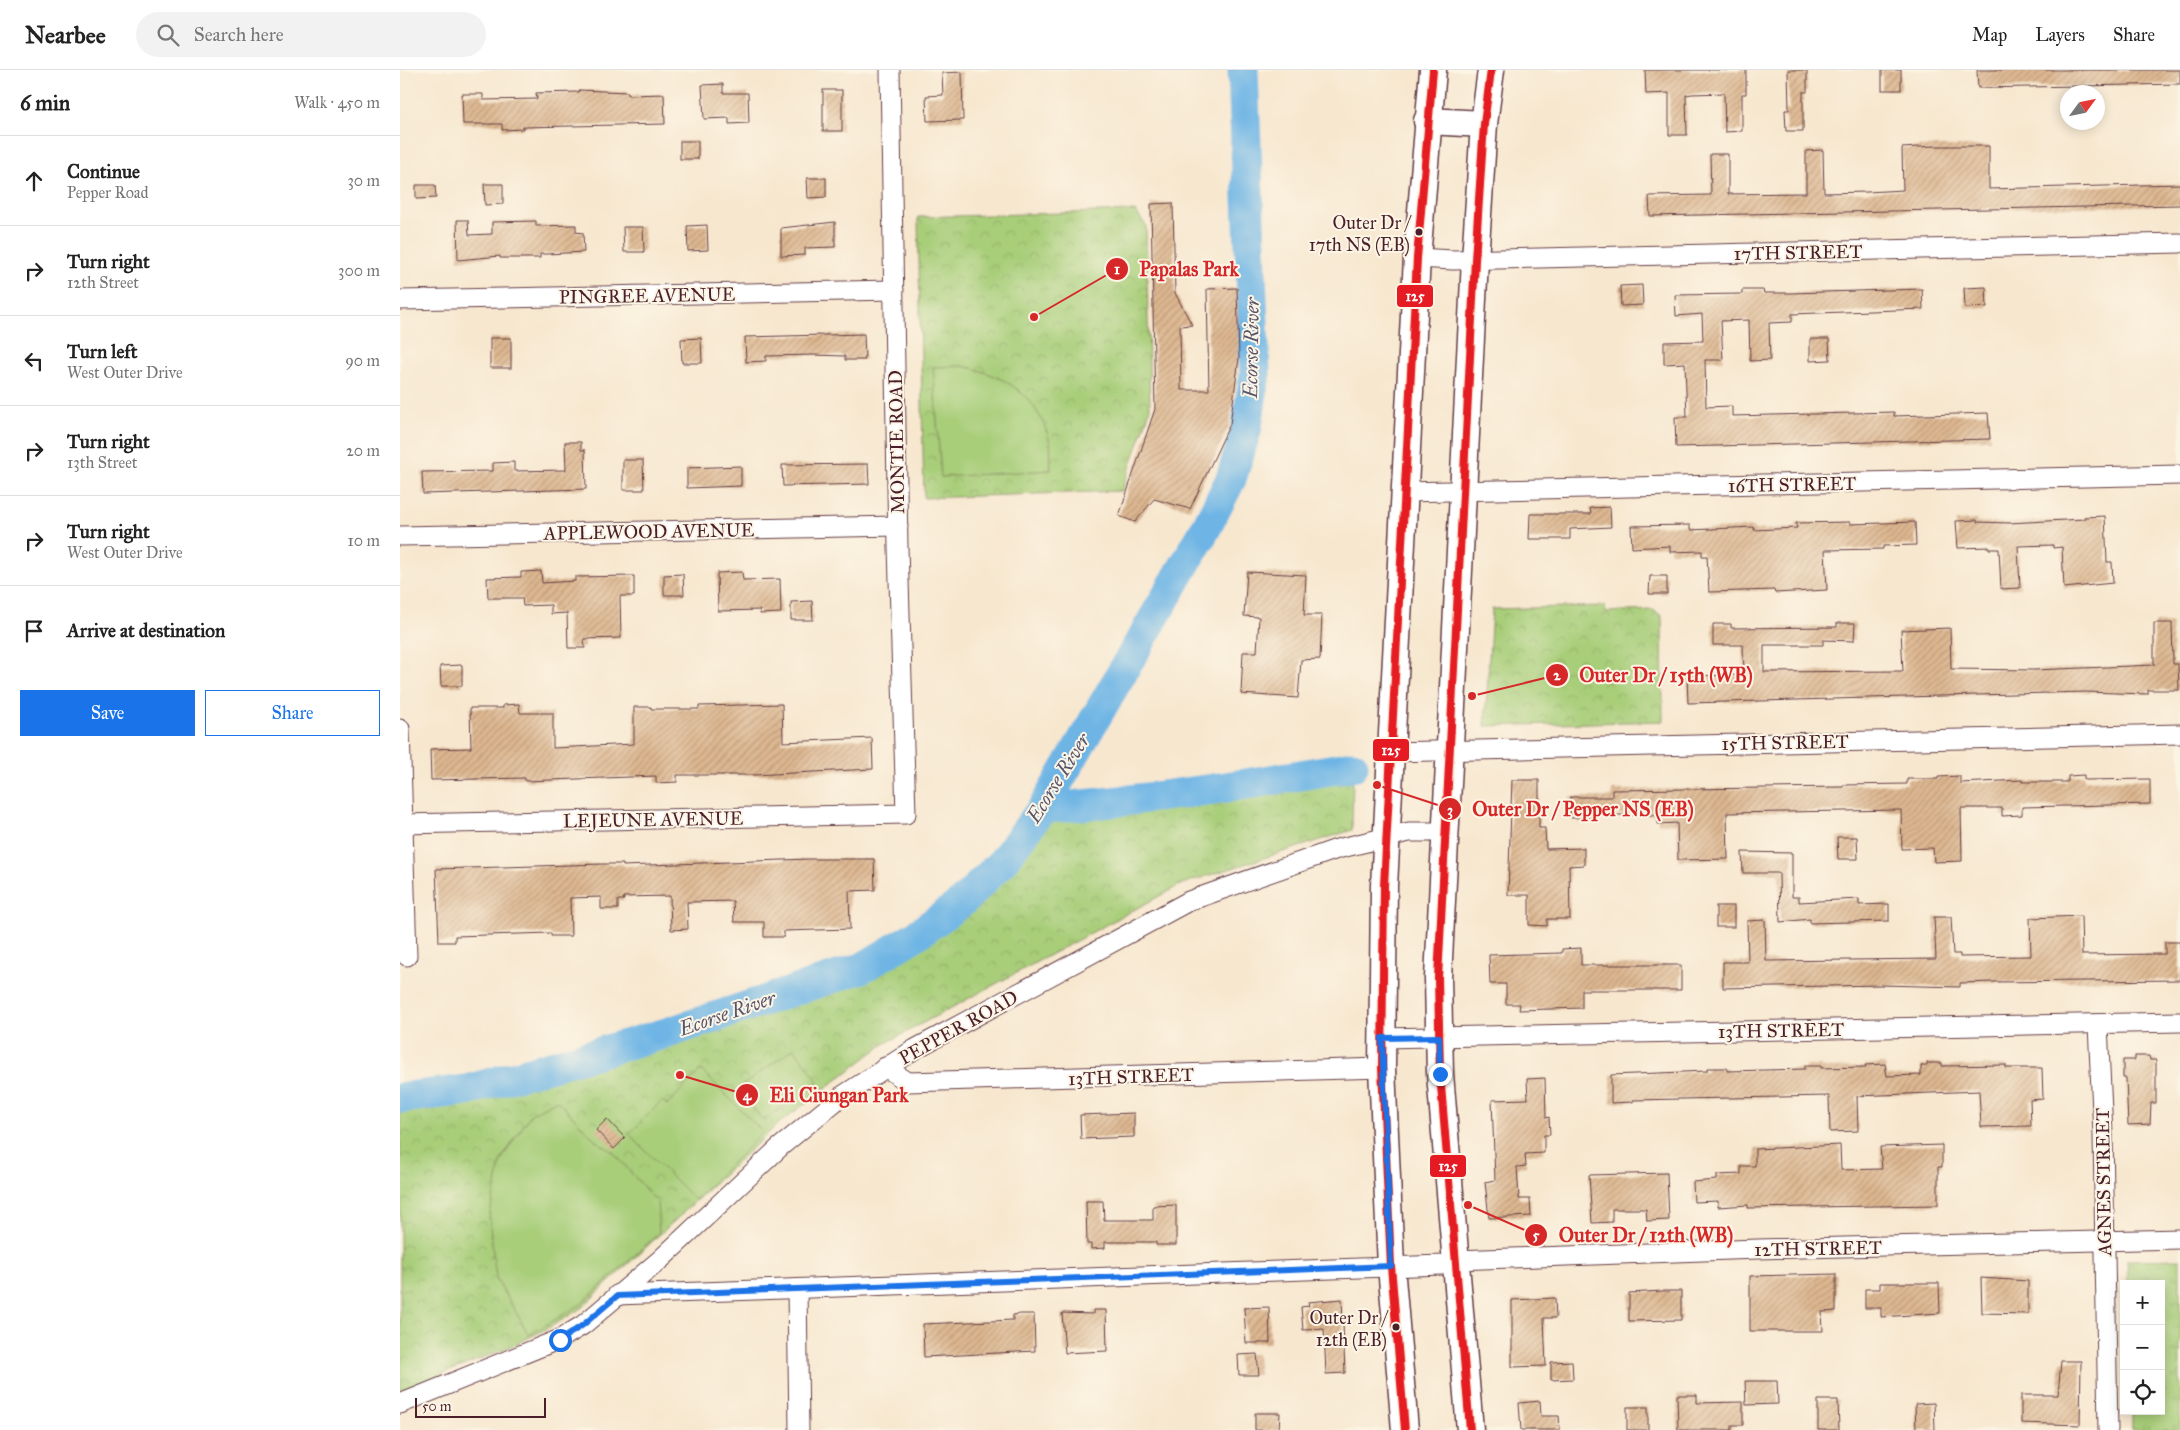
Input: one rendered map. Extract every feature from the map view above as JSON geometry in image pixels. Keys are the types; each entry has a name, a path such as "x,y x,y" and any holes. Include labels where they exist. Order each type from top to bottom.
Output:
{"main road":[{"path":"1405,1430 1391,1266 1382,1038 1386,838 1403,492 1417,258 1432,70"},
{"path":"1470,1430 1455,1260 1439,1037 1438,978 1475,260 1484,124 1491,70"},
{"path":"1427,121 1484,124"}],"street":[{"name":"MONTIE ROAD","path":"890,70 898,526 906,814"},
{"name":"17TH STREET","path":"1417,258 1475,260 2180,243"},
{"name":"PINGREE AVENUE","path":"400,300 894,290"},
{"name":"16TH STREET","path":"1403,492 2180,475"},
{"name":"APPLEWOOD AVENUE","path":"400,536 898,526"},
{"path":"400,729 401,824 407,956"},
{"name":"15TH STREET","path":"1390,752 2180,734"},
{"name":"LEJEUNE AVENUE","path":"401,824 906,814"},
{"name":"PEPPER ROAD","path":"400,1404 560,1340 583,1325 661,1259 780,1147 842,1096 885,1067 1189,901 1337,850 1409,832 1445,832"},
{"name":"13TH STREET","path":"1382,1038 2180,1022"},
{"name":"AGNES STREET","path":"2098,1024 2103,1134 2108,1430"},
{"name":"13TH STREET","path":"885,1067 908,1082 1382,1068"},
{"name":"12TH STREET","path":"617,1296 1442,1264 1455,1260 2180,1239"},
{"path":"797,1289 799,1430"}],"green space":[{"path":"1135,211 1146,225 1150,410 1122,491 924,498 918,217"},
{"path":"963,366 993,375 1017,389 1027,399 1036,410 1049,439 1051,470 941,477 933,367"},
{"path":"1605,606 1606,612 1653,610 1662,616 1663,721 1485,726 1492,609"},
{"path":"1353,766 1352,830 1182,884 884,1044 778,1124 581,1308 516,1344 400,1390 400,1098 467,1090 482,1086 667,1033 862,968 915,936 962,902 1002,862 1043,808 1160,796"},
{"path":"794,1048 818,1081 763,1121 739,1088"},
{"path":"701,1070 763,1132 695,1200 629,1134 662,1101 667,1105"},
{"path":"557,1100 596,1141 613,1152 657,1202 659,1233 580,1305 529,1335 496,1278 489,1218 501,1160 531,1114"},
{"path":"2180,1259 2180,1430 2132,1430 2132,1415 2165,1415 2165,1280 2128,1280 2127,1260"}],"building":[{"path":"1645,70 1746,70 1746,94 1742,94 1742,131 1725,132 1724,93 1692,94 1686,95 1687,135 1669,135 1669,93 1646,94"},
{"path":"1788,70 1807,70 1807,92 1803,92 1803,131 1786,131 1785,110 1789,110"},
{"path":"1882,70 1901,70 1901,90 1882,90"},
{"path":"1977,70 2180,70 2180,84 1978,88"},
{"path":"962,72 963,120 927,121 926,96 943,95 942,73"},
{"path":"723,84 723,93 748,93 749,123 729,124 729,118 704,119 702,85"},
{"path":"579,90 628,92 628,95 664,94 665,124 523,127 523,129 502,130 502,124 463,124 462,94 483,94 483,100 537,99 536,93 579,92"},
{"path":"823,90 842,90 842,131 823,131"},
{"path":"680,141 698,141 698,159 680,159"},
{"path":"1989,146 1989,189 2180,184 2180,205 1650,216 1649,196 1711,195 1710,154 1728,154 1728,194 1806,193 1806,151 1823,150 1824,193 1867,192 1903,190 1902,148"},
{"path":"807,178 826,178 826,197 808,198"},
{"path":"484,184 503,184 503,204 485,205"},
{"path":"416,185 435,185 436,198 416,199"},
{"path":"1173,203 1175,293 1192,325 1180,326 1181,390 1209,390 1207,289 1237,288 1239,358 1230,424 1190,509 1154,499 1135,522 1119,516 1155,409 1151,204"},
{"path":"457,220 468,220 469,235 492,234 492,222 536,221 536,226 576,225 576,232 583,233 584,252 540,254 540,258 500,258 500,256 458,260"},
{"path":"835,222 835,247 805,248 805,255 781,256 781,228"},
{"path":"707,225 708,250 688,251 687,226"},
{"path":"623,227 643,227 644,252 624,252"},
{"path":"1642,285 1643,305 1621,306 1620,286"},
{"path":"1986,287 1987,307 1965,308 1964,288"},
{"path":"1922,289 1923,309 1792,314 1792,322 1769,323 1770,360 1750,361 1749,320 1721,321 1723,360 1705,360 1706,407 1732,406 1732,416 1894,412 1894,416 1988,413 1990,439 1676,447 1675,417 1687,417 1685,363 1664,364 1664,342 1703,341 1702,314 1676,316 1675,295 1742,294 1742,290 1763,290 1764,293 1791,293"},
{"path":"864,334 865,360 845,360 845,356 814,355 766,356 766,361 746,362 745,337"},
{"path":"490,338 511,338 511,368 490,368"},
{"path":"701,338 702,363 682,363 681,339"},
{"path":"1810,339 1829,339 1830,360 1810,361"},
{"path":"565,442 581,442 581,450 585,450 586,489 423,494 422,472 493,471 493,463 514,462 514,471 566,470"},
{"path":"623,460 643,460 644,490 623,490"},
{"path":"868,464 869,484 783,486 782,465"},
{"path":"741,466 741,486 687,488 687,468"},
{"path":"1610,507 1611,527 1570,529 1570,539 1529,539 1530,514 1591,514 1590,508"},
{"path":"2105,516 2107,562 2112,562 2113,583 2064,588 2062,547 2053,548 2053,545 2018,546 2020,588 2001,589 1999,549 1989,549 1989,547 1958,548 1956,521 1977,520 1977,522 2009,523"},
{"path":"1850,522 1850,524 1915,522 1916,545 1883,546 1883,549 1825,550 1827,590 1775,593 1774,590 1709,592 1707,556 1702,556 1702,551 1670,552 1670,546 1632,548 1631,526 1690,525 1690,530 1754,527 1754,530 1797,528 1796,523"},
{"path":"541,571 542,583 575,581 575,577 634,576 634,596 620,596 621,638 584,639 585,648 568,648 567,613 551,614 551,605 523,606 522,598 488,598 487,578 521,577 521,572"},
{"path":"742,572 743,580 780,579 781,613 760,614 760,610 718,611 717,573"},
{"path":"1247,572 1306,575 1304,615 1322,615 1320,659 1301,660 1298,698 1241,694 1243,652 1257,652 1259,617 1244,616"},
{"path":"683,574 684,595 664,595 664,575"},
{"path":"1650,576 1667,576 1667,594 1649,594"},
{"path":"812,601 813,620 791,620 791,602"},
{"path":"1837,623 1855,623 1854,641 1823,640 1823,645 1764,645 1764,672 1903,671 1901,630 1950,628 1951,669 2034,670 2154,665 2154,623 2172,623 2173,664 2178,664 2179,690 2148,690 2148,694 2085,692 1688,703 1687,676 1744,675 1743,645 1713,645 1713,624 1731,624 1731,628 1837,627"},
{"path":"462,665 462,686 441,686 440,666"},
{"path":"519,704 520,713 553,713 553,748 634,744 634,707 699,709 699,706 782,704 783,742 872,738 873,769 754,775 677,775 677,782 656,783 656,776 525,781 525,778 431,780 430,749 471,748 470,708 503,708 503,705"},
{"path":"2084,775 2084,780 2150,779 2150,804 2022,807 2022,815 2002,816 2002,808 1961,808 1962,861 1934,862 1933,848 1902,849 1901,810 1727,813 1728,859 1678,860 1677,823 1658,824 1658,815 1593,815 1593,817 1571,818 1570,797 1612,797 1612,790 1843,787 1843,785 1907,784 1907,779 1938,779 1938,777 1960,776 1960,783 2022,780 2022,782 2066,782 2068,781 2068,776"},
{"path":"1512,780 1539,780 1539,828 1545,828 1546,849 1584,848 1584,865 1569,866 1570,919 1547,919 1547,926 1529,925 1529,895 1508,895"},
{"path":"1837,837 1857,837 1858,859 1838,859"},
{"path":"1742,852 1792,853 1792,897 1799,897 1799,902 1859,899 1859,905 1889,904 1889,921 1810,923 1810,919 1780,922 1779,873 1743,873"},
{"path":"809,859 874,859 875,890 849,891 850,929 784,931 784,937 764,937 764,922 734,922 733,901 687,902 688,929 671,930 670,896 623,897 624,900 618,900 618,909 601,909 601,897 570,898 571,936 551,936 551,933 455,936 455,942 439,942 436,869 603,864 623,864 623,866"},
{"path":"1716,906 1734,906 1734,927 1716,927"},
{"path":"2081,916 2082,955 2165,954 2165,942 2180,942 2180,980 1960,983 1960,987 1880,985 1723,988 1723,962 1748,962 1747,921 1765,920 1766,961 1936,959 1934,917 1951,917 1953,954 1960,954 1960,957 2031,956 2030,918"},
{"path":"1581,948 1581,965 1681,965 1681,990 1582,990 1582,1008 1519,1010 1520,1004 1506,1004 1506,984 1490,984 1489,955 1562,953 1562,949"},
{"path":"2135,1056 2149,1056 2150,1060 2156,1060 2156,1103 2151,1103 2150,1124 2128,1125 2126,1078 2123,1078 2123,1060 2135,1060"},
{"path":"1927,1063 1942,1063 1942,1066 2006,1065 2006,1068 2042,1068 2043,1099 2030,1100 2031,1126 1981,1127 1979,1091 1857,1096 1858,1131 1830,1132 1829,1096 1633,1100 1633,1102 1611,1103 1611,1075 1707,1071 1707,1068 1727,1068 1727,1071 1805,1069 1805,1066 1821,1066 1821,1068 1866,1067 1865,1065 1885,1064 1887,1076 1921,1075 1921,1066 1927,1066"},
{"path":"1545,1078 1546,1118 1549,1117 1550,1135 1544,1135 1544,1153 1525,1154 1526,1166 1517,1167 1519,1199 1530,1199 1531,1216 1489,1218 1485,1182 1495,1180 1492,1100 1528,1099 1527,1079"},
{"path":"1134,1113 1134,1137 1081,1139 1080,1115"},
{"path":"607,1119 625,1138 614,1149 596,1130"},
{"path":"1840,1145 1841,1170 1882,1169 1880,1147 1942,1145 1942,1167 1938,1167 1938,1205 1748,1208 1748,1205 1718,1207 1718,1201 1694,1202 1693,1182 1717,1180 1717,1175 1741,1174 1741,1166 1755,1166 1755,1149"},
{"path":"1667,1173 1669,1220 1647,1221 1646,1209 1612,1209 1612,1222 1592,1223 1589,1175"},
{"path":"1086,1201 1103,1201 1104,1220 1153,1220 1153,1206 1176,1205 1176,1245 1156,1245 1156,1242 1105,1242 1105,1248 1091,1249 1091,1244 1087,1244"},
{"path":"1836,1274 1836,1311 1822,1312 1823,1331 1750,1331 1750,1276"},
{"path":"1981,1278 2028,1281 2028,1314 1982,1313"},
{"path":"1880,1283 1939,1283 1940,1313 1881,1317 1881,1308 1865,1308 1865,1289 1880,1289"},
{"path":"1681,1291 1681,1320 1629,1321 1629,1293"},
{"path":"1555,1298 1556,1318 1544,1318 1546,1366 1512,1367 1512,1300"},
{"path":"1342,1299 1345,1373 1326,1374 1324,1329 1303,1330 1301,1307 1309,1306 1308,1302"},
{"path":"1269,1307 1270,1343 1246,1343 1244,1308"},
{"path":"1093,1310 1106,1310 1107,1351 1065,1353 1062,1313 1093,1314"},
{"path":"1034,1314 1035,1351 924,1357 923,1324 1013,1320 1013,1315"},
{"path":"1257,1354 1259,1375 1239,1375 1238,1355"},
{"path":"1572,1361 1573,1379 1551,1380 1551,1362"},
{"path":"2061,1361 2081,1361 2080,1425 2021,1423 2021,1395 2058,1395"},
{"path":"1745,1381 1777,1381 1778,1404 1746,1405"},
{"path":"1677,1395 1697,1395 1697,1403 1743,1402 1743,1425 1732,1425 1732,1430 1678,1430"},
{"path":"1818,1400 1838,1400 1839,1430 1818,1430"},
{"path":"1540,1401 1541,1416 1559,1416 1560,1430 1521,1430 1519,1403"},
{"path":"1934,1403 1935,1430 1916,1430 1915,1404"},
{"path":"1627,1407 1648,1407 1648,1430 1627,1430"},
{"path":"1255,1413 1280,1413 1279,1430 1255,1430"}],"waterway":[{"name":"Ecorse River","path":"400,1098 467,1090 667,1033 862,968 915,936 962,902 1002,862 1043,808 1205,530 1231,479 1246,431 1255,374 1243,70"},
{"path":"1043,808 1160,796 1353,766"}],"transit line":[{"name":"125","path":"1405,1430 1391,1266 1382,1068 1384,886 1417,258 1433,70"},
{"name":"125","path":"1470,1430 1440,1074 1438,978 1475,260 1484,124 1491,70"}],"place":[{"name":"Outer Dr / 17th NS (EB)","path":"1419,232"},
{"name":"Papalas Park","path":"1034,317"},
{"name":"Outer Dr / 15th (WB)","path":"1472,696"},
{"name":"Outer Dr / Pepper NS (EB)","path":"1377,785"},
{"name":"Eli Ciungan Park","path":"680,1075"},
{"name":"Outer Dr / 12th (WB)","path":"1468,1205"},
{"name":"Outer Dr / 12th (EB)","path":"1396,1327"}],"route":[{"path":"560,1340 583,1325 617,1296 1391,1266 1382,1038 1439,1037 1440,1074"}]}
